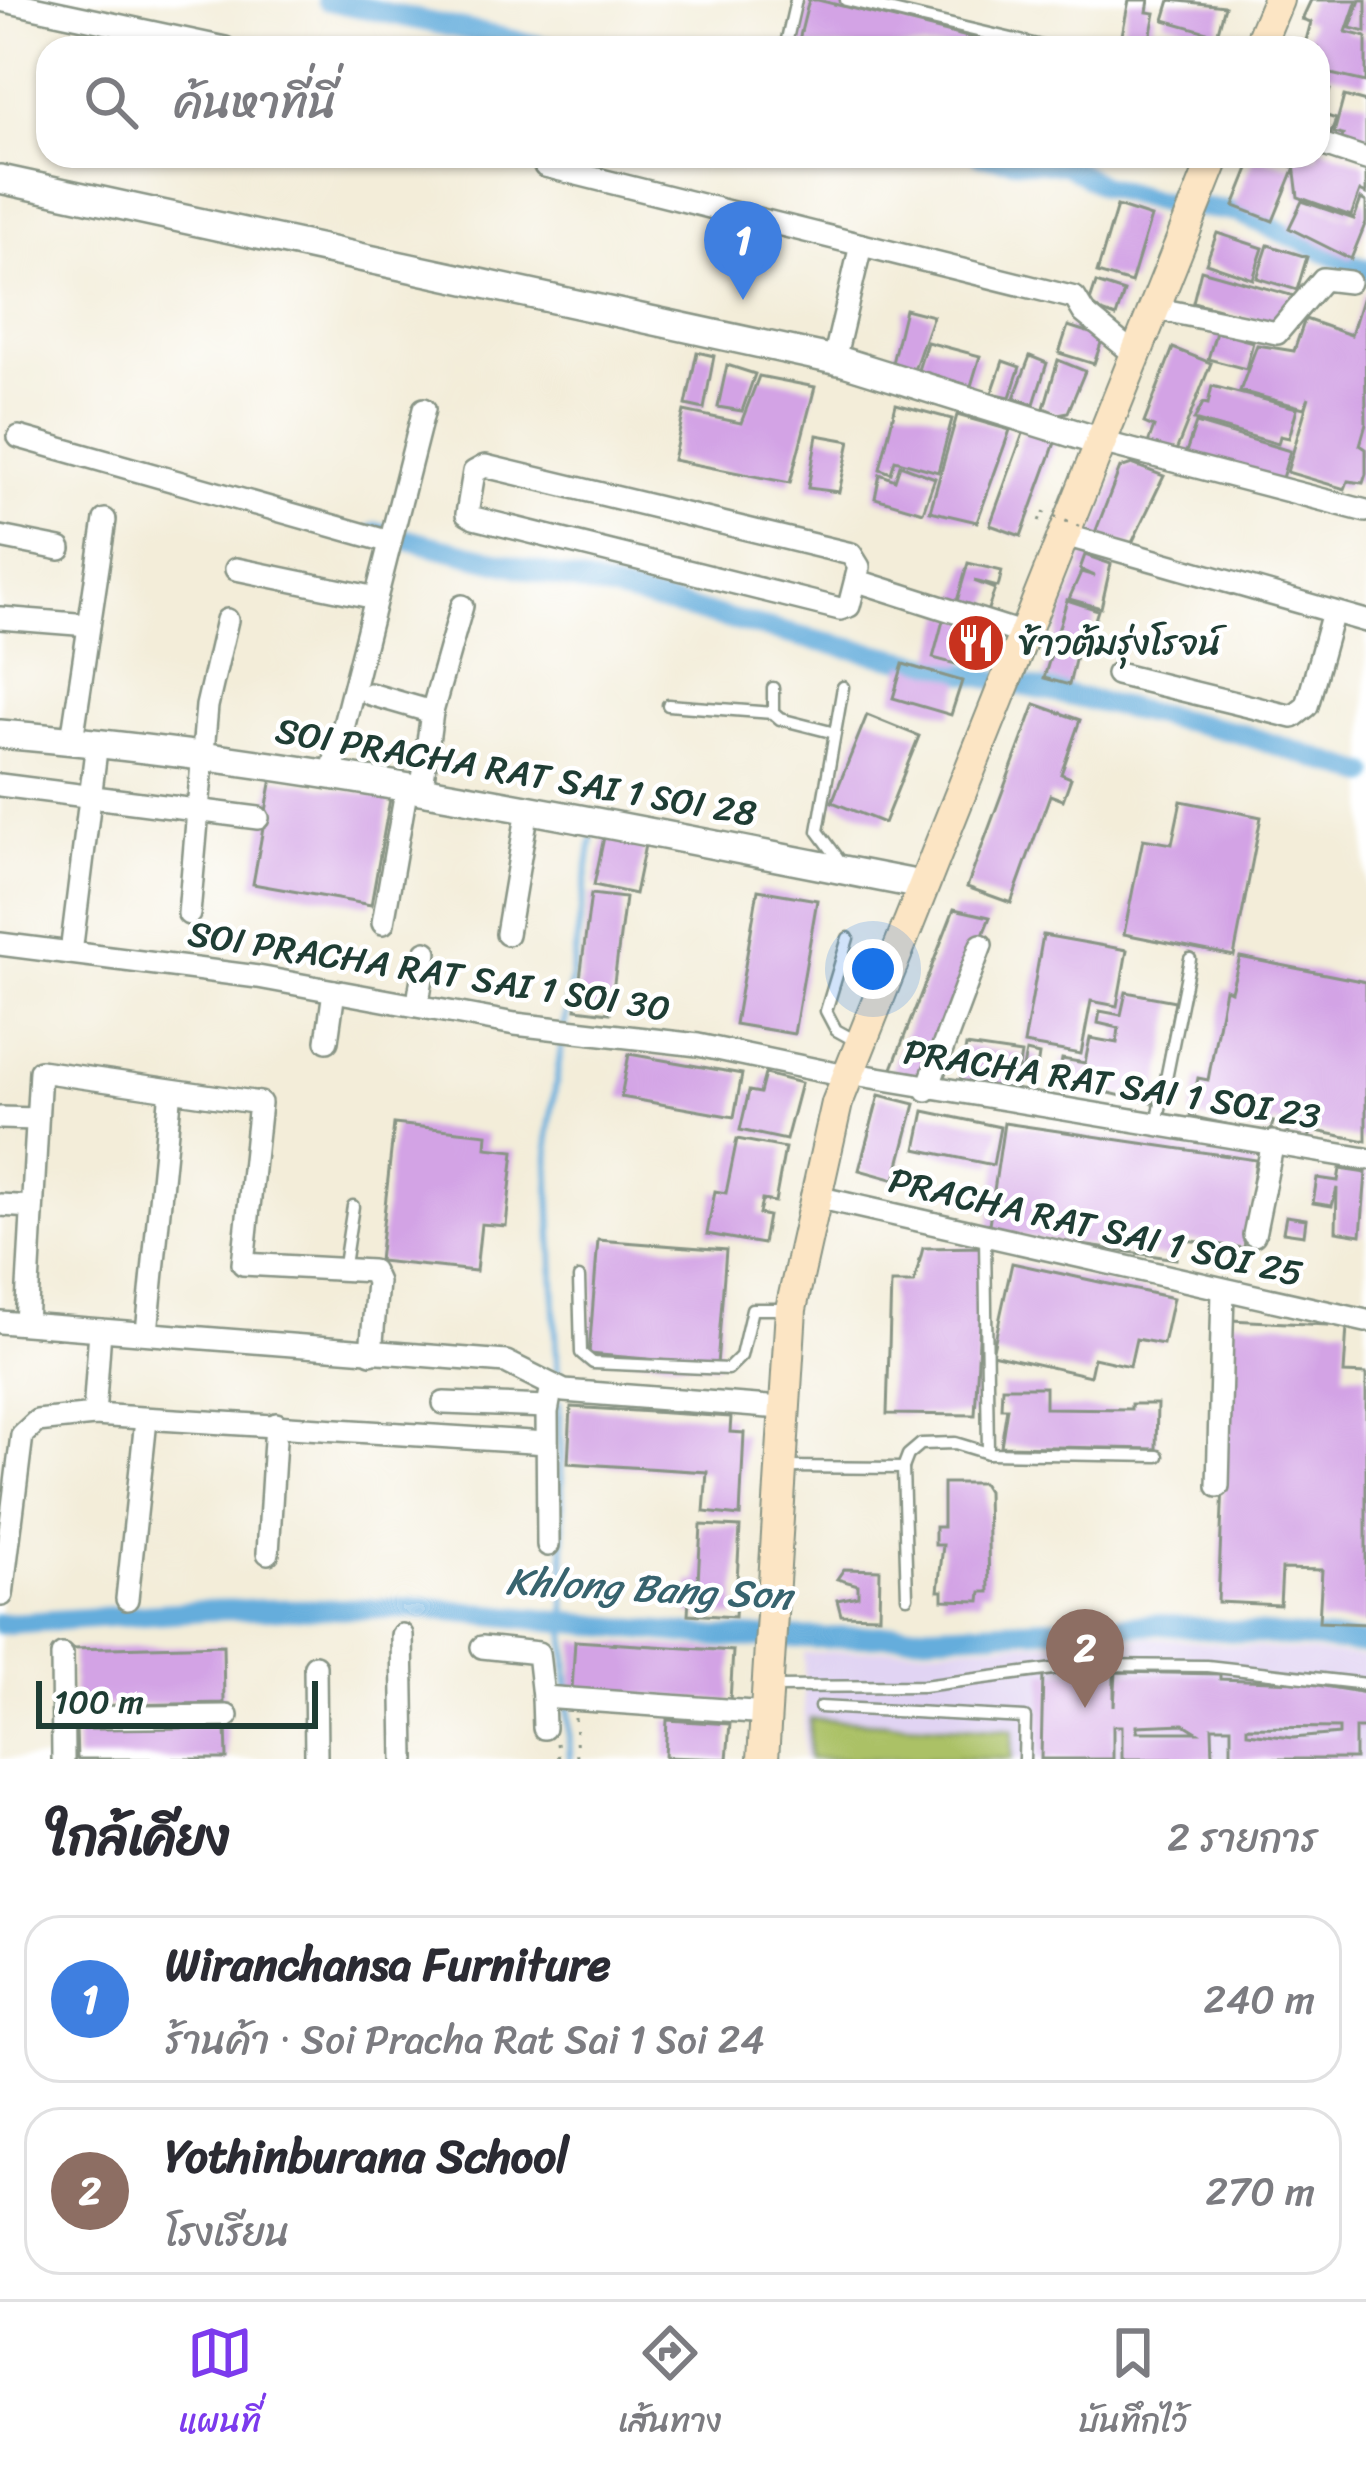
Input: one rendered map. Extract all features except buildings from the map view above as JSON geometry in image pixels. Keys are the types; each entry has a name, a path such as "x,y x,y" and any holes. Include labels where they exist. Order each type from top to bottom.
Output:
{"main road":[{"path":"1263,36 1277,0"},
{"path":"763,1759 790,1309 812,1196 851,1064 1021,632 1057,524 1101,442 1195,209 1205,168"}],"street":[{"path":"0,0 169,36"},
{"path":"1330,146 1366,159"},
{"path":"553,168 1075,298 1084,313 1135,354"},
{"path":"0,179 834,359 1101,442 1366,511"},
{"path":"834,359 860,245"},
{"path":"1154,308 1277,333 1323,279 1349,282"},
{"path":"332,772 424,409"},
{"path":"19,437 392,535"},
{"path":"485,466 851,554 859,566 857,581 849,606 840,609 473,518 467,514 474,472 485,466"},
{"path":"71,952 91,795 84,741 89,625 105,520"},
{"path":"1057,524 1366,621"},
{"path":"0,537 60,549"},
{"path":"236,569 376,598"},
{"path":"857,581 1021,632"},
{"path":"383,923 462,606"},
{"path":"1117,674 1293,717 1307,706 1333,612"},
{"path":"0,618 89,625"},
{"path":"189,914 202,808 207,706 227,620"},
{"path":"370,694 432,712"},
{"name":"SOI PRACHA RAT SAI 1 SOI 28","path":"0,734 206,753 332,772 921,885"},
{"path":"0,785 258,818"},
{"path":"507,934 528,808"},
{"name":"SOI PRACHA RAT SAI 1 SOI 30","path":"0,944 418,1003 546,1028 851,1064"},
{"path":"927,1090 981,945"},
{"path":"418,1003 426,952"},
{"path":"326,1041 334,991"},
{"name":"PRACHA RAT SAI 1 SOI 23","path":"851,1064 927,1090 1366,1159"},
{"path":"26,1323 40,1071 260,1103 244,1264 344,1265 376,1275 371,1353"},
{"path":"147,1332 170,1100"},
{"path":"0,1118 37,1119"},
{"path":"1254,1235 1273,1142"},
{"name":"PRACHA RAT SAI 1 SOI 25","path":"812,1196 1366,1321"},
{"path":"0,1205 32,1207"},
{"path":"1218,1486 1222,1290"},
{"path":"0,1322 506,1362 554,1392"},
{"path":"94,1415 100,1330"},
{"path":"548,1546 547,1443 554,1392"},
{"path":"444,1403 554,1392 782,1408"},
{"path":"2,1594 8,1481 30,1424 94,1415 547,1443"},
{"path":"127,1599 146,1420"},
{"path":"268,1553 276,1424"},
{"path":"402,1635 404,1759"},
{"path":"482,1647 538,1653 561,1697"},
{"path":"62,1655 63,1759"},
{"path":"314,1666 316,1759"},
{"path":"561,1697 767,1700"},
{"path":"544,1727 561,1697"},
{"path":"62,1718 227,1716"}],"lane":[{"path":"788,36 796,0"},
{"path":"846,0 999,36"},
{"path":"843,687 818,831 848,871"},
{"path":"772,688 773,713"},
{"path":"668,705 773,713 835,733"},
{"path":"848,938 826,1011 851,1064"},
{"path":"1157,1124 1190,959"},
{"path":"344,1265 353,1206"},
{"path":"985,1237 988,1453"},
{"path":"579,1279 581,1353 593,1364 728,1369 741,1356 752,1310 790,1309"},
{"path":"907,1598 903,1468 921,1444 955,1443 988,1453 1157,1456"},
{"path":"779,1467 903,1468"},
{"path":"767,1700 1084,1665 1207,1666 1366,1684"},
{"path":"820,1707 1025,1718 1024,1759"}],"path":[{"path":"561,1697 577,1759"}],"shaded area":[{"path":"1148,1637 1366,1657 1366,1759 804,1759 804,1653"}],"green space":[{"path":"810,1719 1013,1730 1012,1759 809,1759"}],"waterway":[{"path":"327,0 494,36"},
{"path":"1071,168 1102,186 1156,201 1237,212 1366,270"},
{"path":"377,532 822,642 1235,732 1366,774"},
{"path":"558,1384 548,1136 592,839"},
{"path":"559,1403 570,1759"},
{"name":"Khlong Bang Son","path":"0,1624 212,1610 425,1608 715,1637 826,1638 1156,1624 1366,1644"}],"place":[{"name":"Wiranchansa Furniture","path":"743,300"},
{"name":"ข้าวต้มรุ่งโรจน์","path":"976,643"},
{"name":"Yothinburana School","path":"1085,1708"}]}
